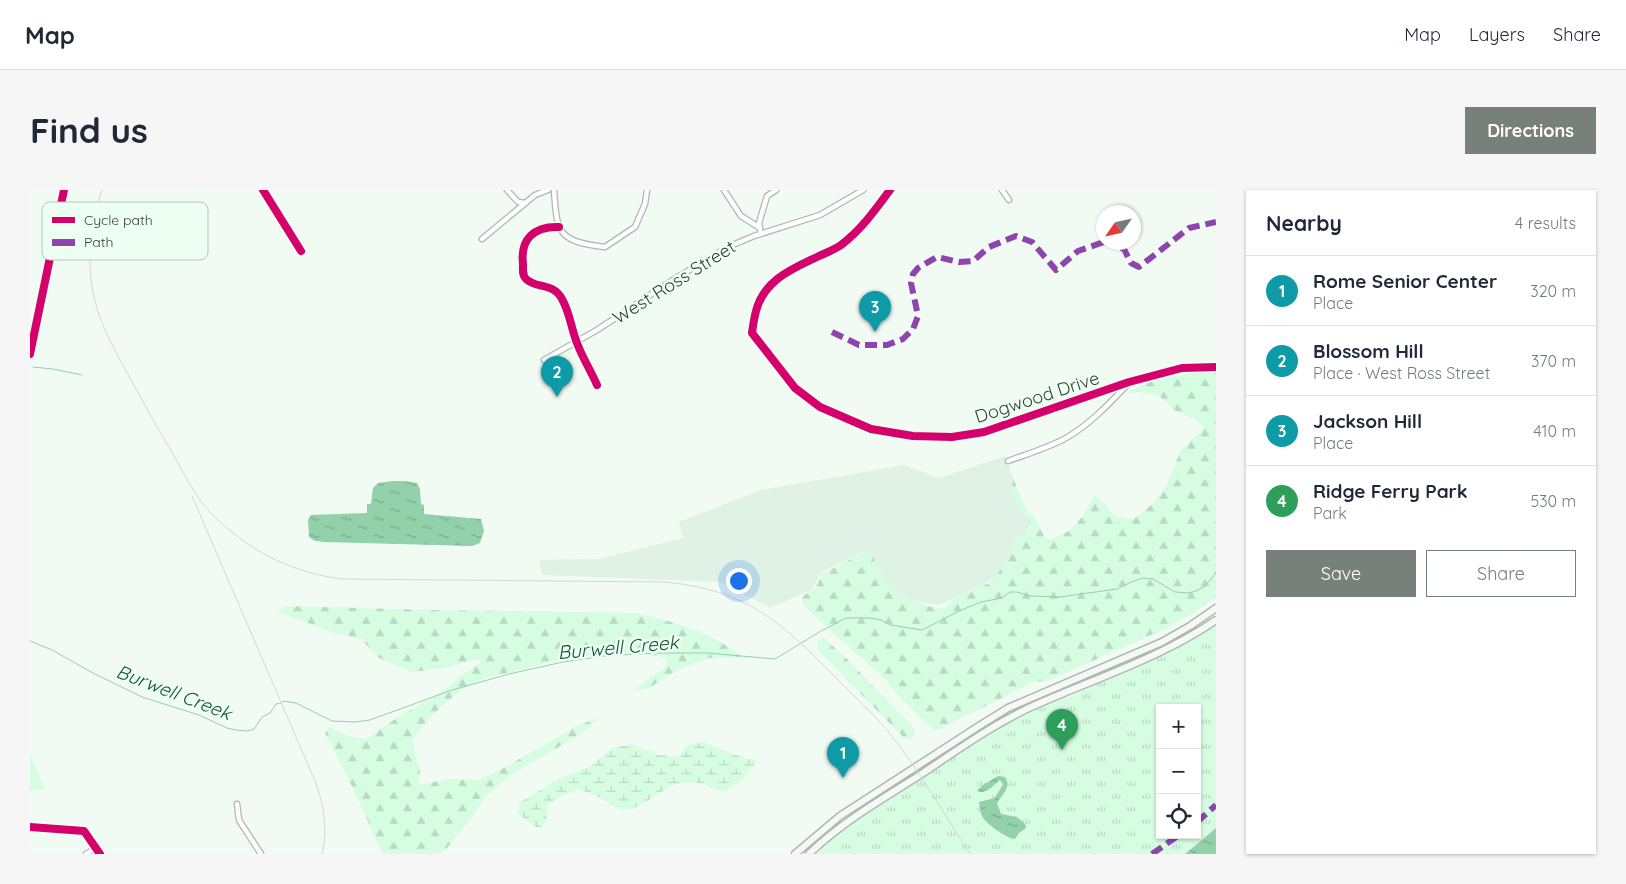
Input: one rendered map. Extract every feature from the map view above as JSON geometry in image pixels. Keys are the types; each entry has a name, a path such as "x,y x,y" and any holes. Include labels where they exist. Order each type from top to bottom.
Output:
{"main road":[{"path":"795,854 840,816 1008,708 1162,642 1216,608"},
{"path":"809,854 856,816 1001,723 1030,708 1170,648 1216,620"}],"street":[{"path":"263,190 300,251"},
{"path":"507,190 518,202 525,203"},
{"path":"482,239 535,195 548,190"},
{"path":"554,190 559,227 568,237 583,244 605,247 635,226 645,204 646,190"},
{"path":"724,190 740,216 760,228"},
{"path":"761,234 759,223 767,196 776,190"},
{"name":"West Ross Street","path":"544,360 576,342 700,263 735,244 820,215 863,190"},
{"name":"Dogwood Drive","path":"890,190 864,223 840,246 792,269 769,285 756,310 752,333 795,388 820,407 870,429 913,436 952,437 984,432 1129,382 1182,368 1216,367"},
{"path":"1002,190 1008,200"},
{"path":"559,227 540,229 526,242 522,252 523,272 530,282 552,288 562,297 568,310 576,342 597,384"},
{"path":"30,354 49,260"},
{"path":"1008,461 1054,444 1076,432 1129,382"},
{"path":"237,804 239,820 262,854"},
{"path":"30,827 84,832 100,854"},
{"path":"86,854 96,848"}],"shaded area":[{"path":"1005,456 1031,524 1001,576 940,605 902,599 864,552 823,571 811,590 770,608 720,582 542,575 539,560 599,559 683,538 679,522 761,490 904,465 939,478"}],"green space":[{"path":"1216,372 1216,597 1167,628 1047,681 1034,682 935,731 900,698 883,677 802,604 803,596 816,587 822,574 865,552 874,559 884,577 896,589 911,599 937,608 945,608 954,598 992,582 1012,552 1016,537 1026,533 1031,528 1027,517 1018,510 1011,489 1014,478 1027,512 1034,516 1045,538 1050,540 1069,531 1083,516 1094,495 1113,514 1133,519 1144,512 1163,492 1181,450 1204,428 1193,418 1174,410 1159,396 1138,392 1127,393 1148,383 1170,377"},
{"path":"283,606 638,613 693,629 719,641 742,657 709,658 679,669 647,689 632,691 664,668 668,658 629,653 592,655 537,665 490,677 471,685 443,705 413,739 414,752 420,767 419,785 448,779 478,780 502,769 575,727 599,717 587,730 510,776 486,796 470,820 447,848 439,854 383,854 325,733 329,727 347,736 366,739 398,717 439,694 463,674 483,661 474,660 445,668 412,672 379,658 361,639 335,633 277,612"},
{"path":"1216,623 1216,828 1185,854 817,854 849,825 1004,725 1057,699 1069,697 1159,657"},
{"path":"824,638 913,727 915,735 908,740 903,737 818,650 817,641"},
{"path":"704,742 735,755 757,761 744,779 723,792 695,782 675,784 635,808 620,810 601,798 579,789 559,797 547,806 547,820 541,827 536,827 517,813 520,802 559,779 588,767 613,748 631,744 659,755 679,757 687,745"},
{"path":"30,754 36,766 45,789 30,791"}],"water":[{"path":"393,481 417,483 420,489 421,504 424,505 424,514 481,519 484,531 480,543 472,546 324,542 315,541 309,537 308,520 311,515 367,513 367,504 371,504 373,488 378,483"},
{"path":"998,776 1005,777 1007,781 1006,791 997,803 1001,814 1017,817 1025,824 1026,828 1015,839 1008,837 986,822 981,813 979,802 995,798 1003,784 1000,780 987,791 977,791"},
{"path":"1216,828 1216,854 1185,854"}],"waterway":[{"path":"33,367 82,375"},
{"name":"Burwell Creek","path":"30,641 52,650 142,697 199,715 227,728 248,731 254,729 262,717 270,713 276,704 283,701 296,703 332,721 355,722 370,720 452,690 509,674 563,662 604,656 656,653 707,653 775,659 846,618 871,618 891,625 922,630 959,611 981,602 1002,598 1010,592 1030,596 1060,597 1117,589 1143,578 1153,579 1175,592 1189,593 1205,586 1216,573"}],"railway":[{"path":"98,202 102,190"},
{"path":"90,260 94,299 102,323 124,367 194,491 213,516 257,550 298,569 342,579 665,582 718,592 740,601 779,624 877,719 912,763 970,854"},
{"path":"192,496 315,781 321,799 325,826 322,854"}],"marked path":[{"path":"1124,250 1131,263 1139,267 1189,228 1216,222"},
{"path":"832,332 859,345 887,345 903,339 913,329 918,316 911,283 913,274 918,268 937,257 959,262 973,261 989,247 1016,236 1032,242 1056,270 1078,251 1096,245"},
{"path":"1201,818 1216,805"},
{"path":"1152,854 1173,839"}],"cycle path":[{"path":"62,202 64,190"},
{"path":"263,190 301,251"},
{"path":"890,190 862,226 841,245 789,271 772,283 765,291 756,311 752,333 795,388 820,407 871,429 913,436 952,437 984,432 1129,382 1182,368 1216,367"},
{"path":"559,227 542,229 526,241 523,255 523,274 530,282 554,290 562,299 579,348 597,385"},
{"path":"30,354 49,260"},
{"path":"30,827 84,831 100,854"}],"place":[{"name":"Jackson Hill","path":"875,332"},
{"name":"Blossom Hill","path":"557,397"},
{"name":"Ridge Ferry Park","path":"1062,750"},
{"name":"Rome Senior Center","path":"843,778"}]}
